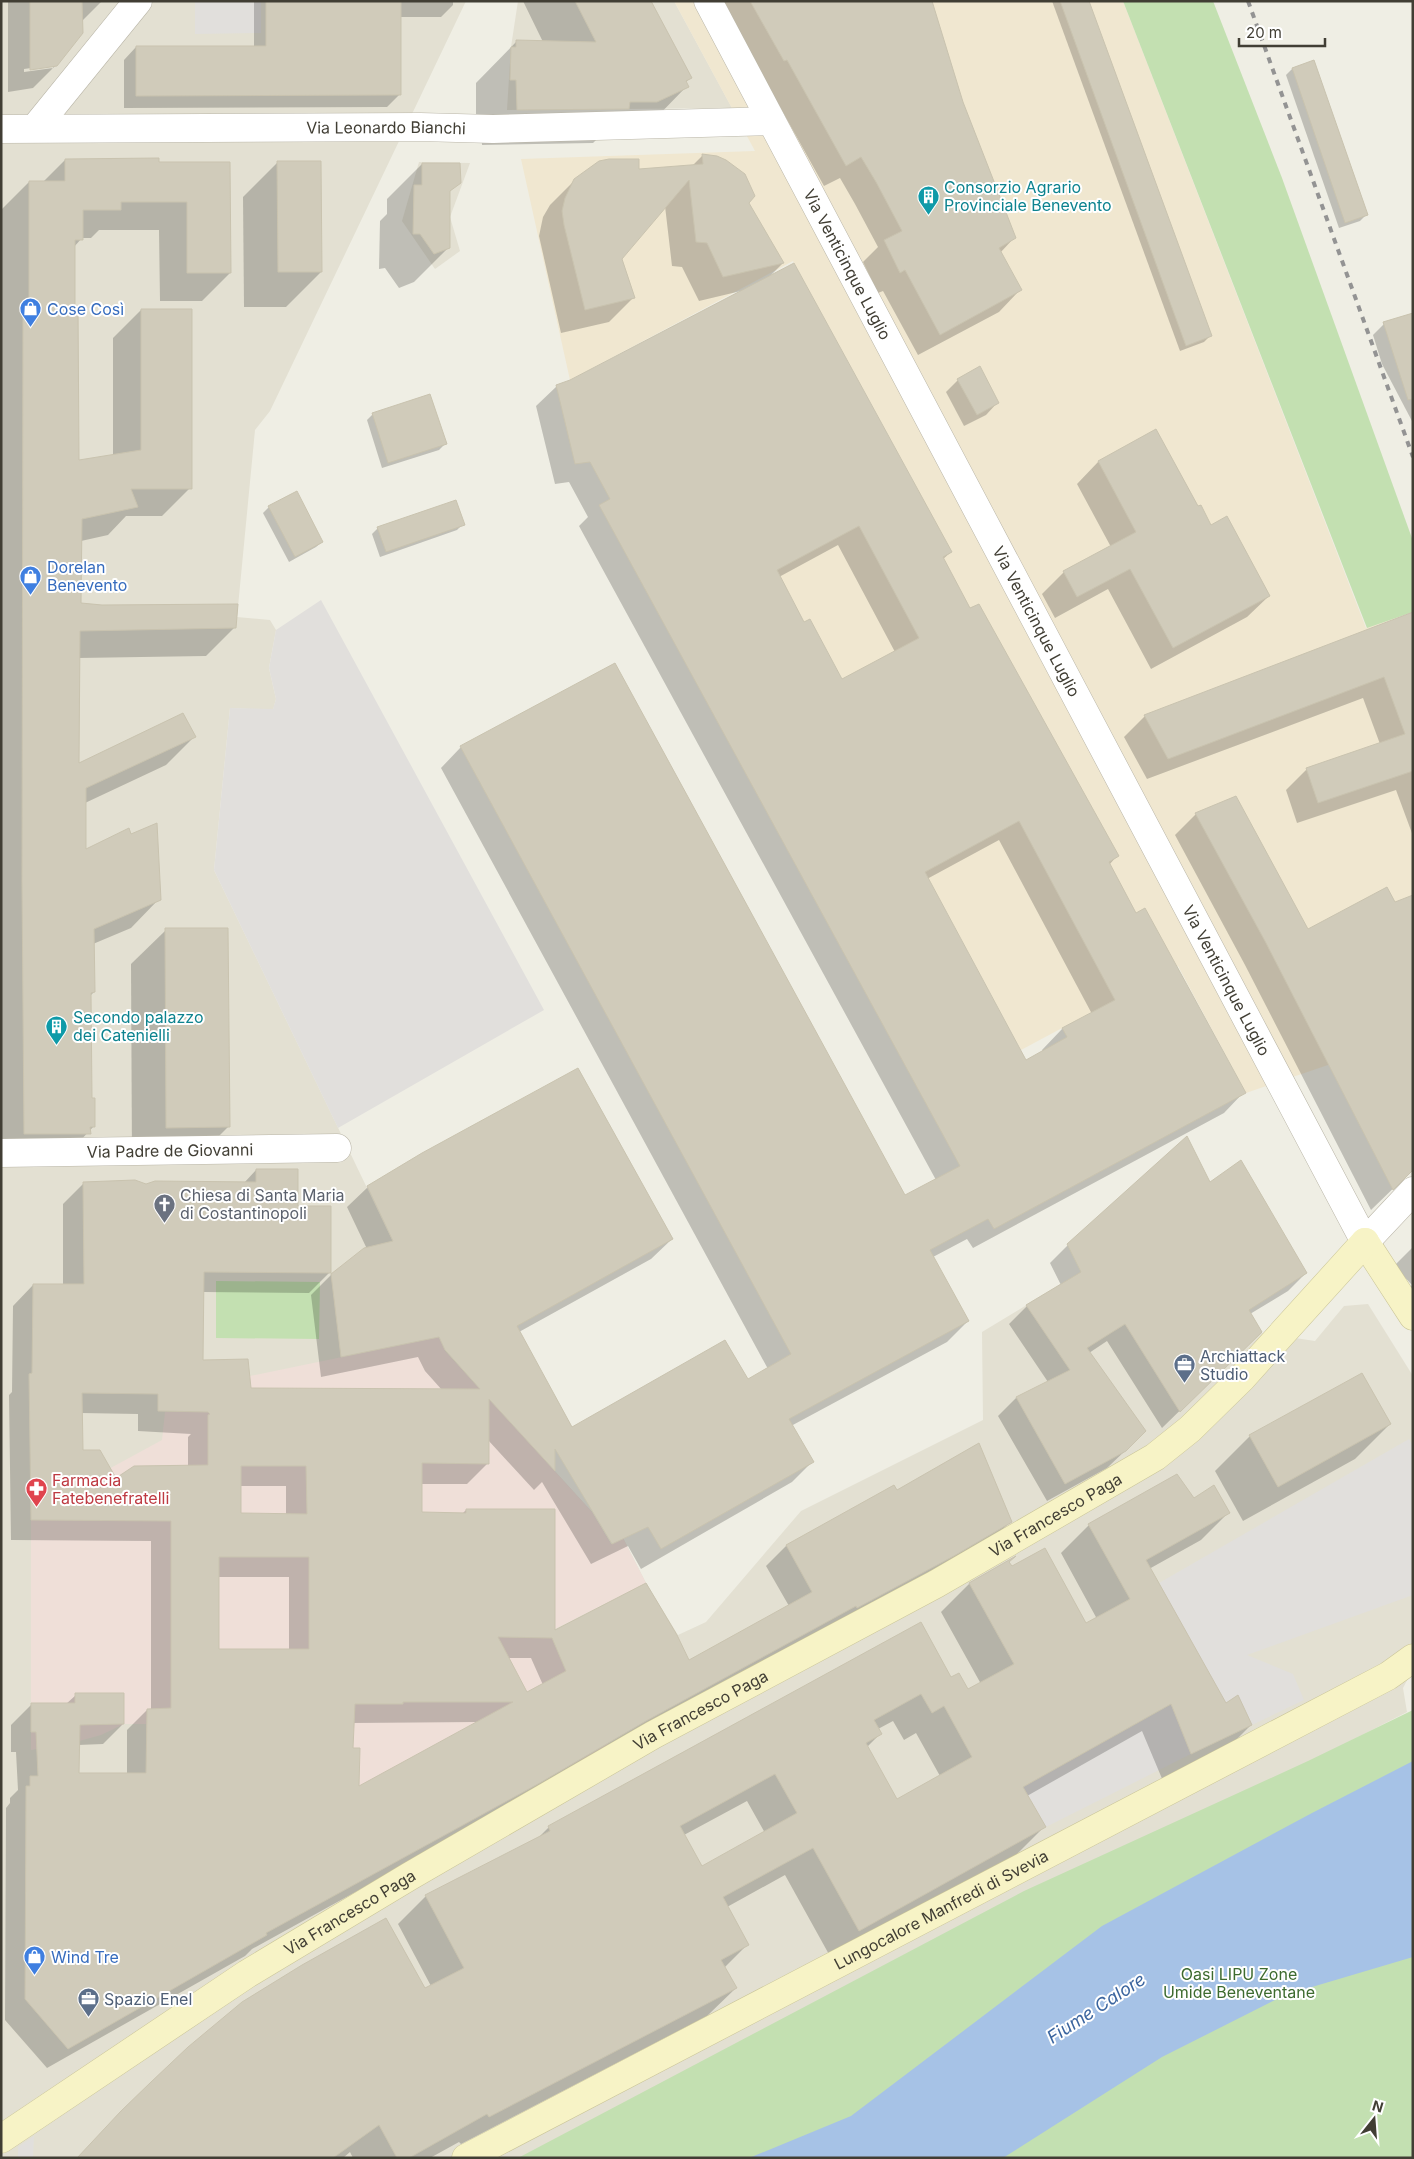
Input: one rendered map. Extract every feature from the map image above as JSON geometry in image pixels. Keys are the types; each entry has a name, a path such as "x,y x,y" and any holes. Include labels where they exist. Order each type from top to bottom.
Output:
{"street":[{"path":"35,128 138,1"},
{"name":"Via Venticinque Luglio","path":"708,1 1366,1242 1413,1316"},
{"name":"Via Leonardo Bianchi","path":"1,129 420,127 493,129 772,121"},
{"name":"Via Padre de Giovanni","path":"1,1153 337,1148"},
{"path":"1366,1242 1413,1191"},
{"name":"Via Venticinque Luglio","path":"1366,1242 1413,1277"},
{"name":"Via Francesco Paga","path":"1,2139 247,1974 410,1876 654,1735 936,1584 1155,1457 1190,1429 1241,1379 1366,1242"},
{"name":"Lungocalore Manfredi di Svevia","path":"466,2158 1380,1680 1413,1658"}],"shaded area":[{"path":"1,1 466,1 270,411 255,430 237,617 270,620 276,630 269,668 276,699 273,710 230,708 214,870 445,1350 592,1512 611,1544 623,1538 646,1583 678,1635 706,1622 801,1511 983,1420 982,1332 1081,1272 1116,1330 1222,1265 1262,1333 1315,1341 1344,1306 1368,1304 1413,1376 1413,1669 1403,1688 1407,1712 535,2158 1,2158"},
{"path":"195,1 261,1 261,33 195,34"},
{"path":"518,1 674,1 732,108 507,110 511,47"},
{"path":"674,1 1123,1 1366,628 1413,612 1413,989 1383,1043 1328,1065 1246,1093 1178,966 1021,1050 925,872 1080,788 1016,670 991,683 845,684 810,619 804,622 777,570 914,482 793,261 570,380 521,159 755,151"},
{"path":"419,162 470,163 450,217 460,251 435,269 402,221"},
{"path":"321,600 544,1010 338,1128 214,870 230,708 273,709 276,699 269,668 276,630"},
{"path":"439,1337 445,1351 592,1512 611,1544 623,1538 646,1583 549,1632 566,1671 608,1745 379,1871 351,1821 146,1793 146,1724 124,1724 101,1735 31,1750 31,1498 83,1483 162,1440 165,1412 202,1412 202,1386"},
{"path":"1409,1439 1413,1446 1413,1595 1247,1655 1293,1674 1304,1700 1252,1725 1238,1696 1182,1731 1191,1754 1046,1827 1023,1787 1213,1681 1159,1583"},
{"path":"34,2136 33,2158 18,2158 18,2147"}],"green space":[{"path":"1123,1 1213,1 1282,178 1413,541 1413,612 1367,628"},
{"path":"216,1281 320,1282 319,1339 216,1338"},
{"name":"Oasi LIPU Zone Umide Beneventane","path":"1413,1710 1413,2158 518,2158 1024,1891 1308,1761"}],"water":[{"name":"Fiume Calore","path":"1413,1761 1413,1957 1285,1995 1162,2057 1003,2158 749,2158 851,2116 1102,1926"}],"building":[{"path":"30,1 82,1 83,33 57,66 30,70"},
{"path":"266,1 401,1 401,95 136,96 136,46 266,46"},
{"path":"575,1 651,1 692,78 686,81 689,87 657,102 630,102 629,109 517,110 516,80 510,80 511,47 516,47 516,40 596,42"},
{"path":"750,1 932,1 963,102 1016,238 999,248 1022,290 940,335 905,270 900,273 884,240 902,231 876,182 861,157 846,166 787,60 784,61"},
{"path":"1060,1 1089,1 1212,336 1186,346"},
{"path":"1314,60 1368,215 1345,223 1292,68"},
{"path":"702,154 717,156 726,160 745,174 755,196 749,203 784,263 723,277 707,243 696,242 689,180 622,259 635,298 585,310 562,211 565,198 574,179 599,161 609,159 639,159 639,169 703,164"},
{"path":"159,158 159,162 230,162 231,273 187,273 187,202 121,202 121,210 83,210 83,240 75,240 75,306 78,306 79,460 141,450 141,309 192,309 192,489 131,489 138,507 82,519 81,603 102,605 238,604 236,628 80,631 79,763 183,713 196,737 86,788 86,849 129,828 131,834 157,823 161,900 94,929 95,992 91,993 92,1098 95,1098 95,1127 90,1127 91,1134 24,1134 22,882 23,306 29,306 29,181 65,181 65,159"},
{"path":"277,161 321,161 322,272 278,272"},
{"path":"422,163 460,163 461,183 450,191 450,248 434,254 420,234 413,234 414,185 422,185"},
{"path":"794,263 952,552 943,557 970,608 979,604 1119,856 1109,862 1136,913 1145,908 1246,1093 994,1229 988,1219 930,1250 969,1321 789,1419 814,1462 661,1549 648,1527 612,1544 555,1449 555,1471 489,1399 489,1464 422,1463 422,1512 466,1513 466,1509 555,1509 555,1630 646,1583 677,1635 689,1660 812,1592 786,1545 894,1485 897,1490 979,1443 1012,1522 954,1556 857,1608 856,1606 646,1721 538,1784 266,1933 267,1935 68,2049 25,1999 26,1786 30,1786 30,1776 38,1776 36,1732 31,1732 31,1703 75,1703 75,1693 124,1693 124,1724 80,1725 79,1773 146,1773 147,1709 171,1708 171,1521 31,1520 29,1374 32,1373 33,1284 84,1284 83,1182 135,1180 146,1184 155,1181 256,1182 256,1169 298,1169 298,1206 331,1206 331,1273 204,1272 203,1360 248,1359 251,1388 480,1389 445,1350 439,1337 341,1357 331,1274 364,1248 393,1241 367,1186 422,1153 578,1068 673,1239 517,1326 572,1427 725,1340 748,1379 791,1354 460,746 615,663 905,1195 960,1166 599,505 610,499 590,462 575,464 556,385 570,380","holes":["859,526 919,638 842,679 810,619 804,622 777,570","1019,821 1115,1000 1062,1028 1067,1037 1026,1060 925,872","82,1393 158,1394 158,1411 208,1412 210,1414 208,1415 208,1465 134,1466 116,1478 100,1450 83,1450","241,1466 306,1466 307,1514 241,1513","219,1557 309,1557 309,1649 219,1649","498,1637 552,1638 566,1671 527,1692","403,1702 513,1702 359,1786 360,1748 353,1748 355,1704 403,1704"]},
{"path":"1413,313 1413,399 1408,400 1383,322"},
{"path":"980,366 999,403 977,415 957,379"},
{"path":"430,394 447,444 388,463 372,413"},
{"path":"1156,429 1198,506 1201,505 1211,525 1227,516 1270,596 1173,648 1130,569 1077,597 1063,571 1136,532 1098,461"},
{"path":"297,491 323,542 295,557 268,506"},
{"path":"456,500 465,525 386,552 377,527"},
{"path":"1413,612 1413,771 1318,803 1306,768 1405,734 1384,677 1168,759 1144,715"},
{"path":"1236,796 1308,929 1387,887 1395,902 1413,895 1413,1170 1393,1190 1266,943 1195,813"},
{"path":"165,928 228,928 230,1127 166,1128"},
{"path":"1187,1136 1210,1182 1241,1160 1307,1273 1249,1310 1262,1332 1180,1412 1125,1324 1087,1348 1146,1431 1126,1451 1065,1484 1016,1397 1070,1370 1026,1305 1081,1272 1067,1244"},
{"path":"1362,1373 1391,1424 1278,1487 1249,1435"},
{"path":"1177,1474 1194,1498 1214,1485 1230,1513 1146,1560 1226,1703 1238,1695 1252,1725 1191,1754 1171,1704 1023,1787 1046,1827 859,1931 813,1848 723,1897 749,1945 721,1960 737,1988 489,2117 487,2114 409,2158 397,2158 379,2125 333,2158 77,2158 121,2111 188,2047 242,2002 302,1965 386,1918 425,1988 464,1968 425,1895 550,1831 548,1826 921,1622 951,1677 959,1673 968,1689 1014,1664 969,1583 1016,1556 1009,1562 1012,1566 1045,1548 1086,1623 1130,1599 1088,1524","holes":["921,1694 932,1713 944,1706 972,1757 897,1799 866,1743 882,1734 874,1720","775,1774 797,1813 702,1866 680,1826"]}],"railway":[{"path":"1248,1 1413,457"}],"place":[{"name":"Consorzio Agrario Provinciale Benevento","path":"928,215"},
{"name":"Cose Così","path":"31,328"},
{"name":"Dorelan Benevento","path":"31,595"},
{"name":"Secondo palazzo dei Catenielli","path":"57,1045"},
{"name":"Chiesa di Santa Maria di Costantinopoli","path":"164,1223"},
{"name":"Archiattack Studio","path":"1184,1384"},
{"name":"Farmacia Fatebenefratelli","path":"36,1508"},
{"name":"Wind Tre","path":"35,1976"},
{"name":"Spazio Enel","path":"88,2018"}]}
